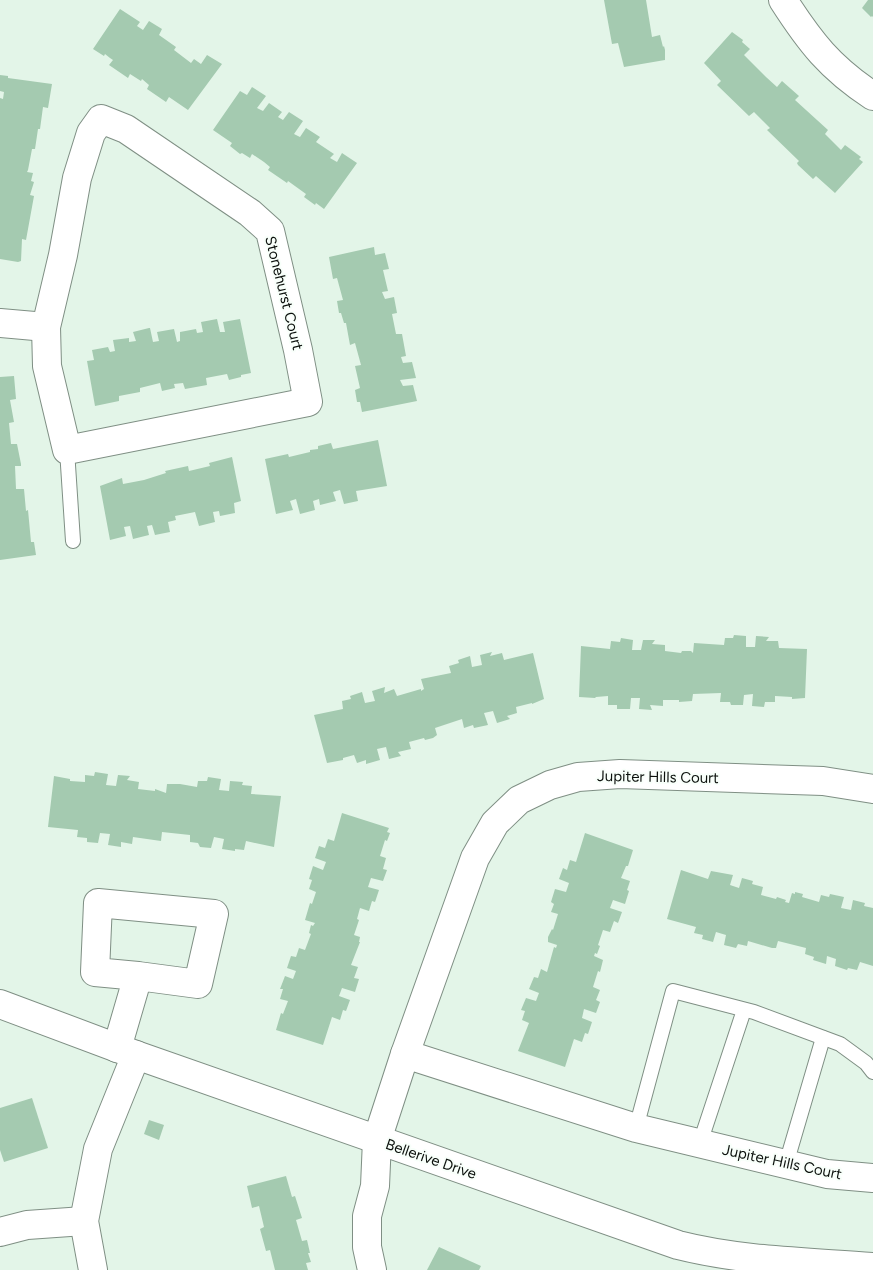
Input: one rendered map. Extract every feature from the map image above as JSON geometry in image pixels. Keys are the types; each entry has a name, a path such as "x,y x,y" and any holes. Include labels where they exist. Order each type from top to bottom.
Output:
{"street":[{"path":"783,0 804,33 826,60 850,81 873,96"},
{"name":"Stonehurst Court","path":"101,119 126,129 250,213 270,231 298,350 308,402 67,450 47,366 46,327 63,254 77,178 90,133 101,119"},
{"path":"0,323 46,327"},
{"name":"Jupiter Hills Court","path":"372,1270 366,1247 367,1216 375,1186 378,1140 474,858 495,823 519,800 550,785 578,777 620,774 823,781 873,789"},
{"path":"98,903 214,914 198,984 138,976 95,972 98,903"},
{"path":"93,1270 84,1221 98,1149 126,1051 138,976"},
{"name":"Bellerive Drive","path":"0,1004 126,1051 678,1245 706,1252 826,1267 873,1267"},
{"name":"Jupiter Hills Court","path":"406,1054 636,1128 827,1174 873,1178"},
{"path":"0,1232 27,1225 84,1221"}],"lane":[{"path":"67,450 73,541"},
{"path":"636,1128 673,991 744,1010 840,1044 866,1063 873,1072"},
{"path":"700,1143 744,1010"},
{"path":"786,1164 823,1038"}],"building":[{"path":"604,0 646,0 652,37 660,35 665,50 665,60 624,67 618,43 612,44"},
{"path":"868,0 873,0 873,17 862,8"},
{"path":"120,9 140,22 137,26 143,30 149,21 162,29 159,35 176,47 174,50 191,63 194,59 201,64 207,55 222,64 188,110 169,97 166,102 147,89 149,85 142,79 141,81 130,74 128,78 109,65 113,60 93,49"},
{"path":"732,32 743,40 742,42 750,49 744,55 777,87 782,81 799,96 795,100 828,130 825,134 841,150 845,145 861,157 859,159 863,162 835,193 816,176 813,179 798,165 799,161 767,130 770,128 754,112 749,116 717,85 721,81 704,63"},
{"path":"0,75 8,76 8,78 52,84 48,108 43,107 40,129 38,129 35,149 32,149 27,172 33,173 31,181 34,182 30,195 34,196 26,240 22,239 21,261 18,262 0,259 0,98 3,99 4,92 0,91"},
{"path":"252,87 266,96 257,108 263,111 269,103 282,112 278,117 283,120 289,112 303,121 294,134 300,137 306,128 320,137 316,142 334,154 330,158 337,162 342,153 357,163 324,209 304,197 306,194 288,181 287,183 268,170 270,167 252,154 250,158 242,153 240,154 230,146 232,143 213,130 240,91 247,95"},
{"path":"374,247 375,255 385,253 389,269 383,270 388,291 382,292 385,299 394,297 397,313 392,314 396,334 402,334 406,356 401,357 403,363 412,362 416,378 400,380 403,386 413,385 417,401 362,412 360,402 357,402 355,390 360,388 355,366 361,365 355,343 350,345 346,323 344,323 341,313 339,313 337,301 343,300 337,278 333,279 329,257"},
{"path":"217,319 220,332 225,332 223,322 240,319 251,373 229,380 227,374 206,378 207,385 185,389 183,383 174,384 175,388 162,391 160,383 140,388 140,392 119,396 119,401 95,406 87,361 94,360 92,350 108,347 110,352 115,351 113,340 129,338 129,342 136,341 133,332 149,328 153,342 159,341 157,332 174,329 177,342 180,341 180,332 196,329 197,333 203,332 201,322"},
{"path":"14,376 16,399 10,400 14,422 9,423 11,444 17,444 21,464 21,466 15,466 16,489 24,489 31,542 34,542 36,555 0,560 0,377"},
{"path":"378,440 387,486 356,491 358,501 344,504 340,490 333,492 336,501 320,505 319,499 313,501 315,510 300,514 296,499 290,501 293,510 276,514 265,459 288,454 289,457 310,452 310,450 318,449 318,446 331,443 333,449"},
{"path":"232,457 241,501 234,503 235,513 220,516 219,511 213,512 215,522 199,526 195,512 175,516 176,520 168,522 170,532 155,535 152,525 147,526 149,535 133,539 130,526 124,527 126,536 110,540 100,486 122,478 123,484 144,480 166,473 165,471 188,466 189,471 210,466 209,463"},
{"path":"734,635 746,636 746,647 755,647 756,636 769,637 766,641 778,641 779,648 807,649 805,698 792,699 792,697 775,696 775,702 765,702 764,707 752,706 753,694 744,695 743,705 731,705 730,702 720,702 721,693 693,694 692,701 663,700 663,706 650,705 652,710 639,709 640,698 631,698 630,709 617,709 617,705 608,705 608,696 595,698 579,697 581,646 610,649 611,641 620,642 621,638 633,640 632,650 641,650 643,640 655,640 652,644 665,645 665,651 681,653 682,651 691,651 693,653 694,643 724,645 725,638 733,638"},
{"path":"492,652 490,656 502,653 504,660 533,653 544,699 532,704 516,707 517,713 507,716 510,719 497,723 493,711 484,713 488,725 474,728 473,725 464,728 462,719 435,728 437,735 425,740 424,738 409,742 411,749 398,752 401,756 389,759 386,747 377,749 380,760 366,764 366,760 357,763 354,755 343,758 343,760 327,763 314,715 343,709 342,701 351,699 350,696 362,692 365,703 375,701 372,691 385,687 384,693 394,689 397,696 421,689 421,691 424,689 421,679 451,673 449,666 459,663 458,660 470,656 472,667 482,665 480,655"},
{"path":"95,772 108,774 106,785 116,786 118,775 130,776 127,780 139,782 138,789 155,791 155,789 166,793 167,784 197,787 198,781 207,781 208,777 221,779 219,790 229,791 230,781 243,782 242,785 252,786 251,794 281,796 274,847 246,841 244,850 222,849 224,839 214,837 211,848 200,847 198,843 190,842 190,835 162,832 161,841 133,837 132,844 121,842 121,847 108,845 110,834 100,833 98,843 87,842 87,838 77,837 78,830 48,827 54,776 70,779 70,781 85,782 85,775 94,776"},
{"path":"342,813 389,828 387,832 390,833 387,841 385,840 380,856 386,858 383,869 387,870 383,881 371,878 368,887 379,890 375,902 372,901 369,911 360,908 357,919 359,920 354,935 360,937 360,942 351,965 358,967 354,978 359,979 355,992 342,988 339,996 350,1000 346,1011 343,1010 340,1020 332,1017 323,1045 276,1030 281,1013 283,1014 288,1001 280,999 283,989 280,989 285,976 293,979 296,971 287,968 291,956 296,957 299,948 305,950 311,934 309,933 311,925 313,926 315,923 305,920 310,903 312,904 316,892 309,889 312,880 309,879 313,866 323,870 326,862 315,858 319,846 325,848 328,839 334,841"},
{"path":"585,833 633,850 628,866 626,866 621,878 630,881 625,904 613,900 610,908 622,912 618,923 614,921 610,932 603,930 598,945 600,946 597,954 595,953 594,956 603,960 593,987 600,990 596,1000 600,1002 596,1013 584,1009 582,1018 592,1022 588,1034 585,1033 582,1042 574,1039 565,1067 518,1051 529,1023 522,1020 525,1011 521,1010 526,998 536,1001 539,993 529,989 534,977 538,978 541,969 547,972 554,947 556,948 557,945 548,942 548,937 553,930 558,914 551,912 554,904 551,902 555,889 566,892 569,883 559,879 563,868 567,870 570,860 576,862"},
{"path":"681,870 708,879 711,871 733,875 730,885 739,888 742,878 753,881 752,884 763,887 761,895 776,899 777,897 789,903 792,893 795,894 795,892 803,894 802,897 819,902 821,895 829,897 830,894 844,897 841,908 851,910 853,900 865,903 864,906 873,908 873,966 860,962 857,970 848,968 847,970 835,966 836,959 827,956 826,964 813,960 814,957 805,954 806,948 778,941 776,948 748,941 747,946 738,944 736,948 724,945 726,935 716,932 713,942 702,939 703,935 694,933 696,927 667,919"},
{"path":"32,1098 48,1148 4,1162 0,1150 0,1108"},
{"path":"149,1120 164,1125 159,1140 144,1134"},
{"path":"286,1176 292,1197 295,1196 302,1218 296,1220 302,1241 307,1240 311,1262 306,1263 308,1270 275,1270 270,1250 266,1251 260,1229 264,1227 259,1206 252,1208 247,1186"},
{"path":"439,1247 481,1266 479,1270 427,1270"}]}
